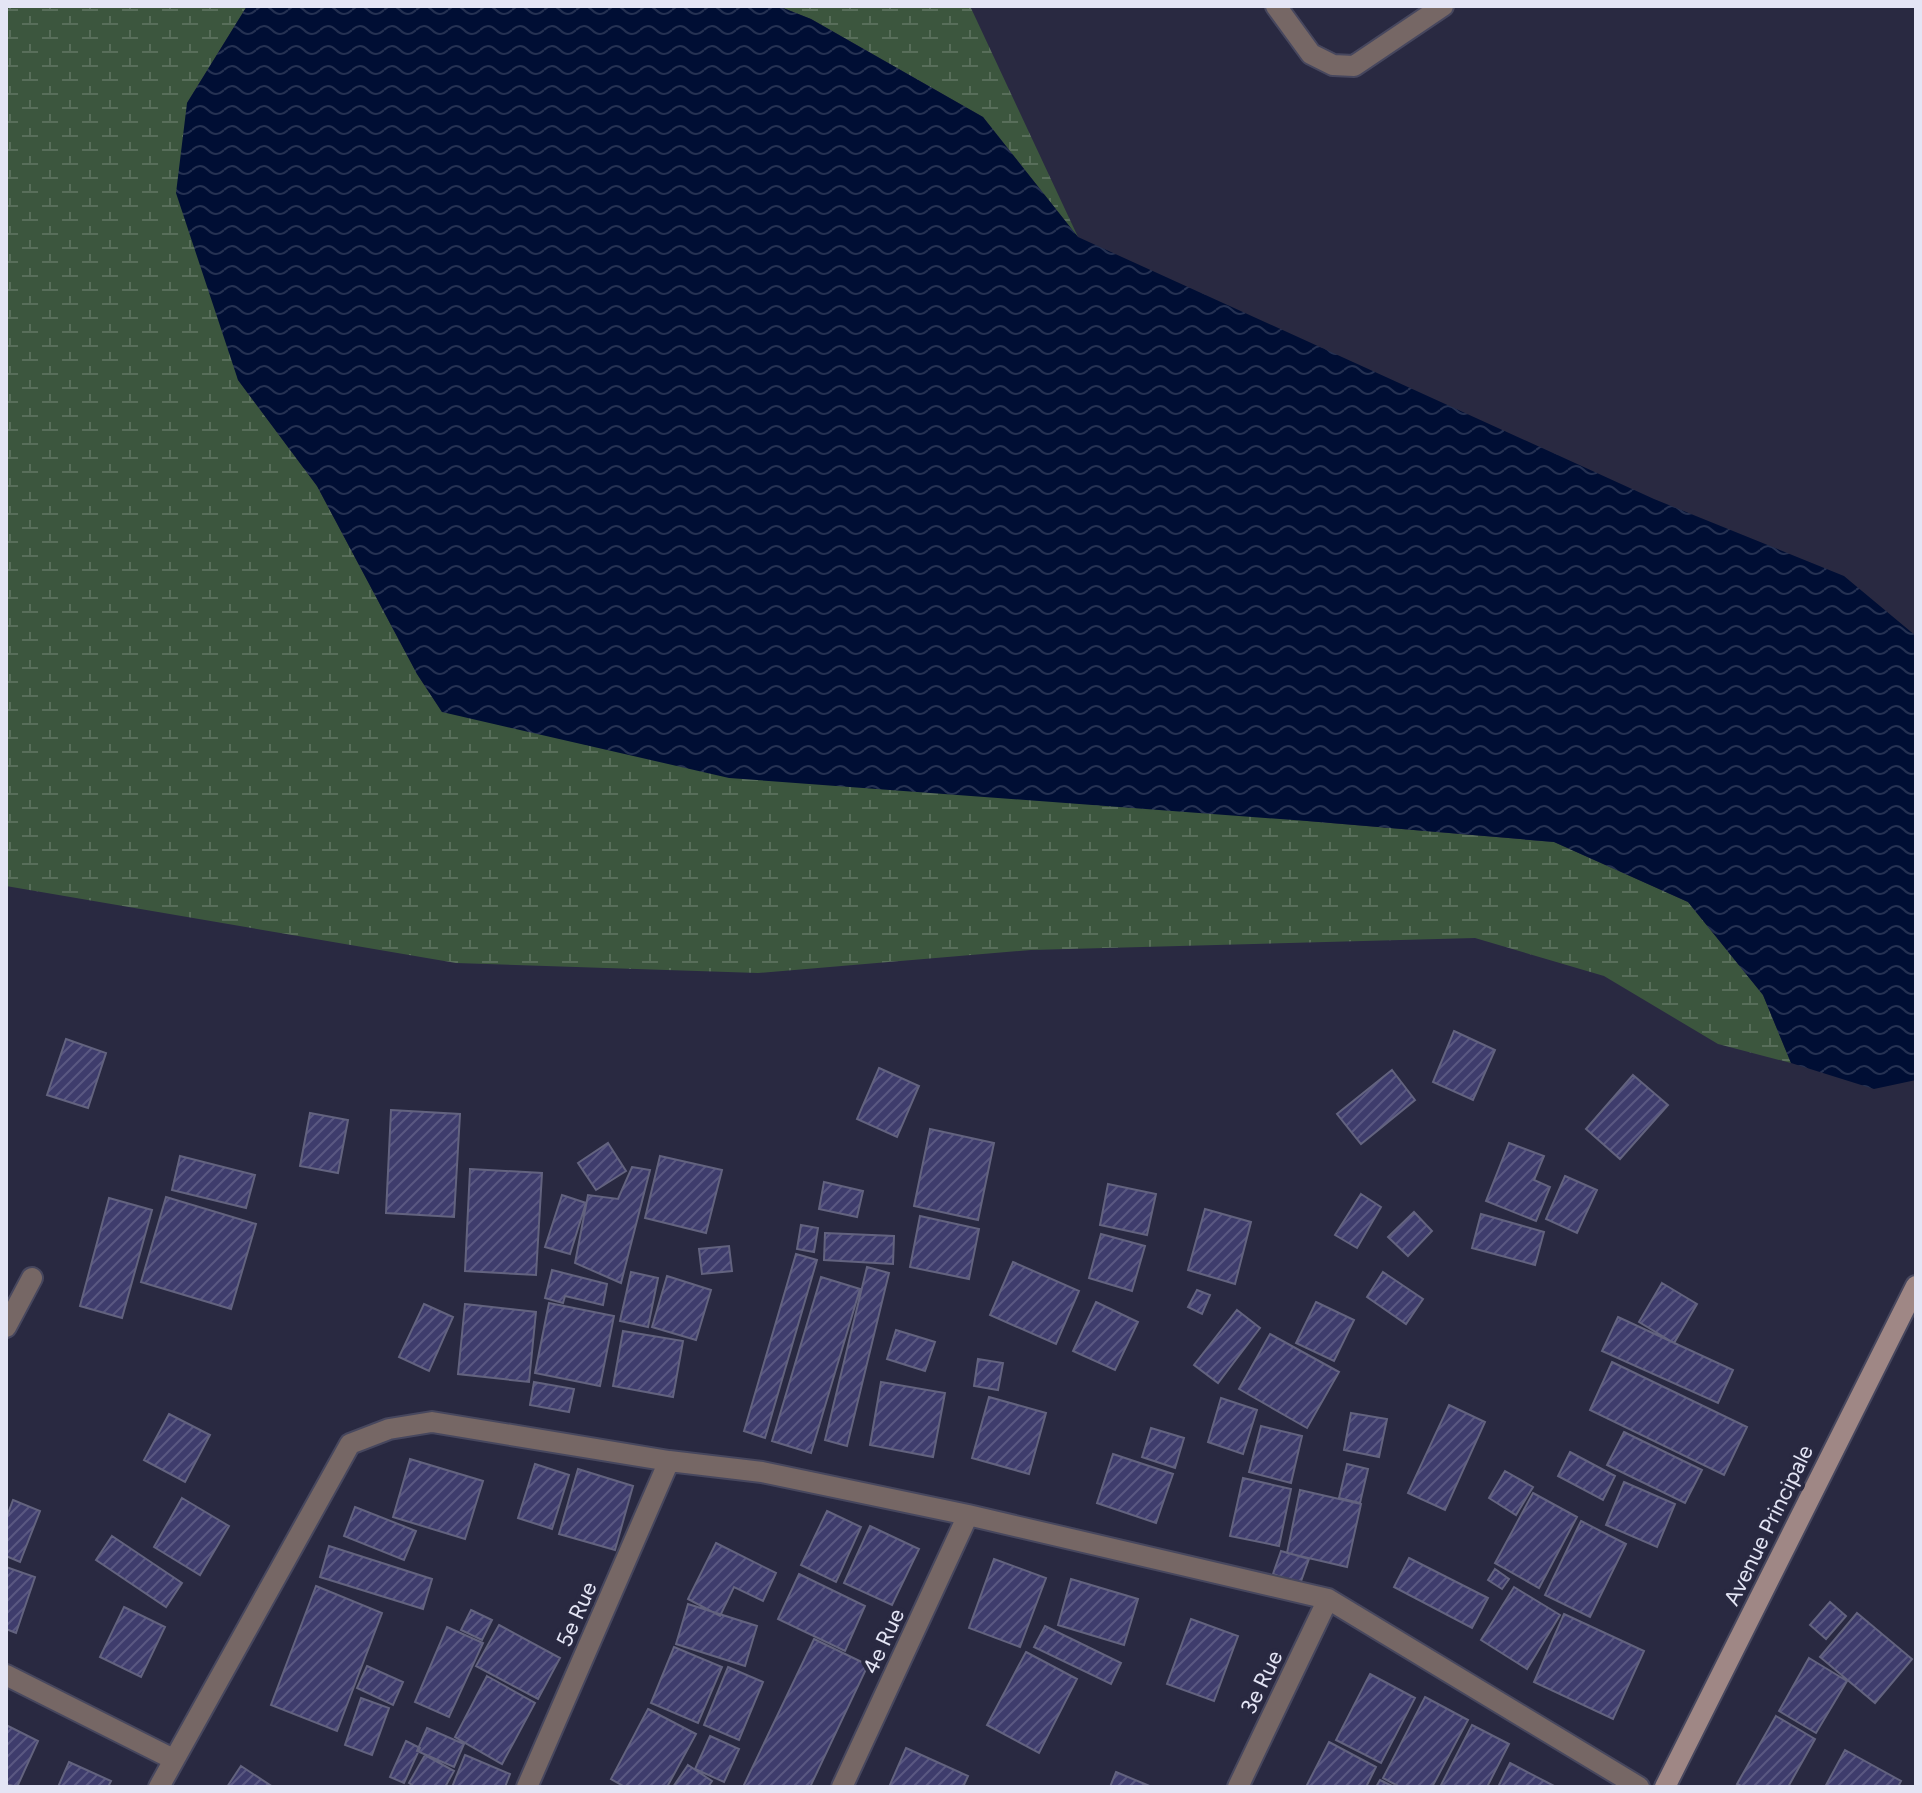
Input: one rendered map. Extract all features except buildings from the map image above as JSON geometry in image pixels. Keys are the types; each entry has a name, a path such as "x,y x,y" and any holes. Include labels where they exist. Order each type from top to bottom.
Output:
{"street":[{"path":"1276,6 1311,54 1333,65 1354,66 1443,6"},
{"path":"6,1327 32,1278"},
{"name":"Avenue Principale","path":"1665,1787 1916,1286"},
{"path":"159,1787 350,1444 389,1429 432,1422 669,1461 762,1472 968,1515 1328,1599 1639,1787"},
{"name":"5e Rue","path":"527,1787 669,1461"},
{"name":"4e Rue","path":"842,1787 968,1515"},
{"name":"3e Rue","path":"1238,1787 1328,1599"},
{"path":"6,1675 173,1759"}],"green space":[{"path":"6,6 247,6 187,103 238,380 317,486 417,674 442,712 1307,821 1554,842 1688,902 1763,995 1791,1063 1718,1044 1604,976 1475,938 1031,950 758,973 456,963 6,886"},
{"path":"778,6 970,6 1078,237 983,117 811,19"}],"water":[{"path":"247,6 778,6 811,19 983,117 1078,237 1654,499 1844,576 1916,636 1916,1080 1874,1089 1791,1063 1763,995 1688,902 1554,842 729,778 442,712 417,674 317,486 238,380 176,193 187,103"}]}
